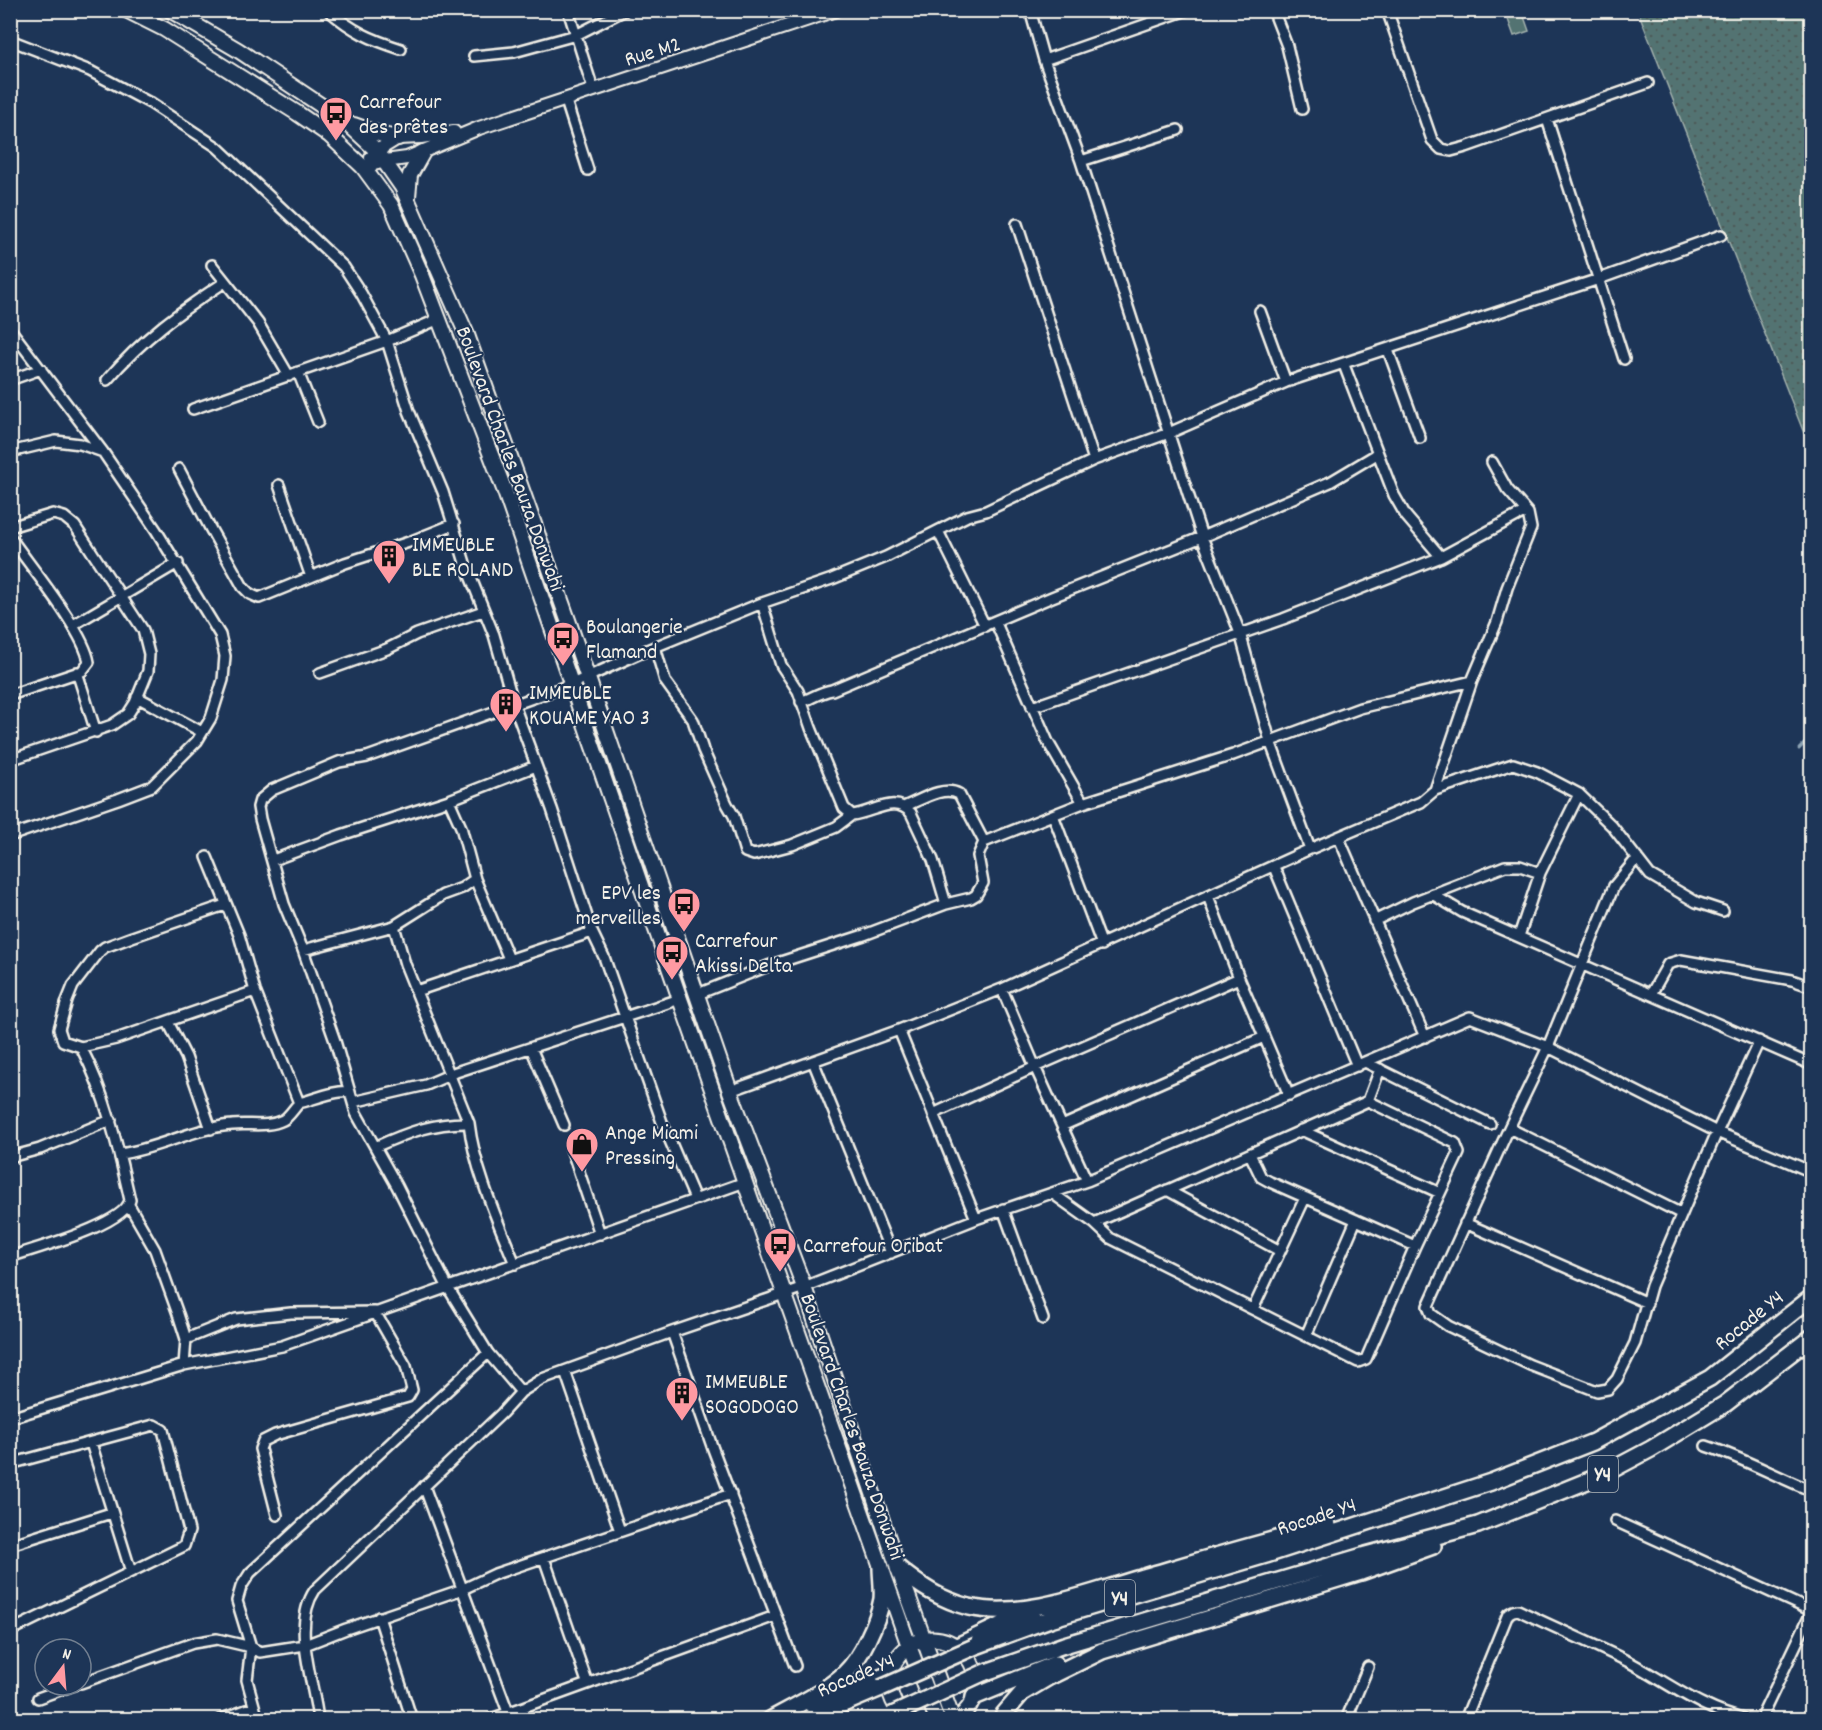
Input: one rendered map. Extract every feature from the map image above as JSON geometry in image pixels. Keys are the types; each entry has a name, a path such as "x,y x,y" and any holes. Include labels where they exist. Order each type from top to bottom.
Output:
{"highway":[{"name":"Rocade Y4","path":"805,1719 976,1646 1050,1619 1266,1555 1436,1500 1491,1482 1593,1442 1710,1378 1812,1297"},
{"name":"Y4","path":"886,1717 983,1674 1064,1645 1366,1555 1478,1525 1602,1474 1651,1449 1725,1404 1812,1337"},
{"path":"957,1646 997,1627 1063,1601 1281,1537 1436,1500"},
{"path":"975,1697 1055,1664 1371,1568 1423,1550 1478,1525"},
{"path":"771,1719 815,1695 846,1672 864,1646 878,1615 882,1596 881,1567"},
{"path":"898,1568 921,1587 944,1600 970,1608 996,1610 1063,1601"},
{"path":"1002,1719 1022,1694 1049,1677 1102,1651"},
{"path":"771,1719 890,1674"}],"main road":[{"name":"Boulevard Charles Bauza Donwahi","path":"126,10 164,29 328,135 363,167 391,205 422,275 504,489 680,999 909,1646 937,1719"},
{"name":"Boulevard Charles Bauza Donwahi","path":"170,10 238,50 346,122 381,156 402,187 409,202 467,336 730,1091 804,1287 923,1640 955,1719"},
{"path":"346,122 382,135 398,138"},
{"path":"409,202 410,174 423,152"},
{"path":"909,1719 892,1699 889,1687 890,1674 893,1663 900,1654 909,1646 923,1640 946,1641 957,1646 967,1656 974,1669 977,1683 975,1697 970,1707 955,1719"}],"street":[{"path":"328,10 348,27 366,38 401,50"},
{"path":"568,10 593,89"},
{"path":"474,56 514,51 576,35 624,10"},
{"name":"Rue M2","path":"381,156 407,158 479,128 566,101 593,89 694,59 836,10"},
{"path":"1030,10 1044,60 1081,161 1202,537 1240,633 1270,741 1310,849"},
{"path":"1044,60 1187,10"},
{"path":"1273,10 1287,46 1302,109"},
{"path":"1387,10 1432,140 1441,149 1451,151 1466,147 1648,83"},
{"path":"10,40 90,71 150,103 217,147 344,267 361,293 387,341 409,411 454,524 483,611 494,635 514,705 592,932 663,1122 695,1199"},
{"path":"566,101 588,170"},
{"path":"1547,119 1624,359"},
{"name":"Rue M2","path":"363,167 381,156 398,138 421,137 479,128"},
{"path":"1081,161 1178,130"},
{"path":"1017,224 1094,460"},
{"path":"521,1392 488,1353 447,1286 397,1186 356,1113 336,1041 284,904 260,819 258,807 261,800 272,790 339,762 367,757 572,684 762,603 832,579 1094,460 1168,433 1286,382 1344,365 1599,279 1721,234"},
{"path":"212,265 258,323 294,374 318,422"},
{"path":"107,380 149,335 225,282"},
{"path":"1260,311 1286,382"},
{"path":"193,409 387,341 439,319"},
{"path":"10,328 103,452 177,563 220,635 225,656 223,680 210,718 190,749 152,786 10,836"},
{"path":"1388,350 1420,438"},
{"path":"1344,365 1394,495 1406,516 1441,557"},
{"path":"10,380 41,369"},
{"path":"10,452 56,441 80,444 103,452"},
{"path":"801,702 1330,482 1377,454"},
{"path":"1435,790 1472,681 1497,622 1507,588 1531,528 1526,511 1507,489 1492,462"},
{"path":"179,469 210,528 250,594 259,598 454,524"},
{"path":"279,484 310,577"},
{"path":"1032,707 1283,619 1441,557 1526,511"},
{"path":"10,527 53,514 64,517 75,526 143,630 149,654 148,671 128,714 96,732 10,760"},
{"path":"938,531 985,626"},
{"path":"10,537 73,625 87,651 89,662 82,671 10,695"},
{"path":"73,625 177,563"},
{"path":"762,603 782,665 798,691 844,808 852,815"},
{"path":"320,673 387,649 417,634 483,611"},
{"path":"996,621 1048,742 1083,803"},
{"path":"655,647 665,681 693,720 703,750 734,816 745,852 754,855 792,845 836,827 852,815 892,804 901,804 906,806 920,830 933,861 946,904"},
{"path":"77,672 96,732"},
{"path":"698,994 768,966 854,939 946,904 971,898 979,891 983,883 978,856 984,842 1083,803 1233,755 1360,708 1472,681"},
{"path":"137,697 202,732"},
{"path":"730,1091 899,1030 1002,988 1102,945 1310,849 1421,802 1435,790 1513,764 1537,772 1579,794 1612,826 1650,875 1696,902 1723,911"},
{"path":"273,860 449,800 536,766"},
{"path":"906,806 942,791 952,790 959,794 984,842"},
{"path":"1519,936 1540,873 1579,794"},
{"path":"449,800 461,827 475,879 509,959"},
{"path":"1053,815 1102,945"},
{"path":"1339,838 1425,1037"},
{"path":"207,858 239,935 255,991 299,1103"},
{"path":"1637,858 1614,886 1548,1047 1428,1306 1431,1314 1448,1326 1530,1365 1597,1391 1608,1389 1617,1379 1635,1343 1651,1286 1759,1041"},
{"path":"1374,921 1432,894 1505,866 1520,866 1540,873"},
{"path":"1274,867 1361,1064"},
{"path":"303,950 394,926 443,895 462,888 475,879"},
{"path":"1432,894 1462,912 1812,1065"},
{"path":"1208,896 1239,978 1289,1095"},
{"path":"225,905 132,937 100,951 74,986 59,1029 63,1041 81,1047 116,1039 255,991"},
{"path":"394,926 416,991 469,1123 470,1138 515,1264"},
{"path":"416,991 592,932"},
{"path":"1651,994 1668,964 1681,960 1792,980 1812,987"},
{"path":"933,1114 1239,978"},
{"path":"1002,988 1087,1181"},
{"path":"353,1102 426,1085 680,999"},
{"path":"318,1719 305,1645 305,1617 310,1598 315,1590 502,1413 521,1392 542,1379 804,1287 976,1219 1087,1181 1470,1017 1548,1047 1717,1132 1812,1172"},
{"path":"168,1022 186,1057 211,1129"},
{"path":"899,1030 976,1219"},
{"path":"1062,1126 1264,1037"},
{"path":"10,1257 92,1230 121,1214 129,1205 130,1200 111,1120 93,1071 81,1047"},
{"path":"531,1048 564,1125"},
{"path":"813,1061 891,1252"},
{"path":"1361,1064 1380,1069 1490,1124"},
{"path":"1094,1223 1368,1101 1380,1069"},
{"path":"120,1154 143,1150 182,1135 240,1124 256,1126 284,1120 299,1103 326,1096 341,1089 350,1092"},
{"path":"1052,1193 1094,1223 1110,1238 1358,1362 1366,1359 1415,1246 1459,1153 1455,1143 1368,1101"},
{"path":"10,1157 40,1149 111,1120"},
{"path":"375,1147 404,1134 447,1122 469,1123"},
{"path":"1509,1128 1682,1214"},
{"path":"1301,1130 1440,1194"},
{"path":"571,1148 600,1234"},
{"path":"1250,1154 1261,1177 1415,1246"},
{"path":"10,1418 184,1365 282,1346 745,1182"},
{"path":"1167,1191 1281,1251"},
{"path":"1253,1309 1305,1197"},
{"path":"129,1205 155,1250 186,1339 184,1365"},
{"path":"1003,1209 1043,1319"},
{"path":"1306,1336 1356,1220"},
{"path":"1465,1223 1647,1303"},
{"path":"186,1339 236,1319 291,1313 375,1312"},
{"path":"277,1515 260,1449 263,1441 408,1397 412,1390 406,1366 375,1312"},
{"path":"672,1332 795,1666"},
{"path":"258,1719 247,1680 250,1647 237,1601 241,1587 250,1573 488,1353"},
{"path":"565,1371 620,1531"},
{"path":"10,1464 154,1425 162,1430 189,1536 184,1546 10,1631"},
{"path":"91,1443 111,1514 131,1572"},
{"path":"1706,1446 1737,1456 1812,1491"},
{"path":"424,1486 510,1716"},
{"path":"93,1679 193,1643 217,1639 250,1647 260,1652 305,1645 463,1589 495,1574 731,1494"},
{"path":"10,1545 111,1514"},
{"path":"1615,1521 1812,1611 1760,1719"},
{"path":"544,1558 587,1682"},
{"path":"1476,1719 1466,1717 1508,1614 1518,1610 1631,1664 1686,1695 1733,1717 1747,1719"},
{"path":"488,1719 510,1716 587,1682 776,1616"},
{"path":"379,1617 412,1719"},
{"path":"1346,1719 1368,1667"},
{"path":"219,1719 254,1707"}],"green space":[{"path":"1505,11 1522,11 1529,31 1514,36"},
{"path":"1638,11 1811,11 1811,451"}],"waterway":[{"path":"1799,749 1812,736"}],"place":[{"name":"Carrefour des prêtes","path":"336,142"},
{"name":"IMMEUBLE BLE ROLAND","path":"389,585"},
{"name":"Boulangerie Flamand","path":"563,667"},
{"name":"IMMEUBLE KOUAME YAO 3","path":"506,733"},
{"name":"EPV les merveilles","path":"684,933"},
{"name":"Carrefour Akissi Delta","path":"672,981"},
{"name":"Ange Miami Pressing","path":"582,1173"},
{"name":"Carrefour Oribat","path":"780,1273"},
{"name":"IMMEUBLE SOGODOGO","path":"682,1422"}]}
